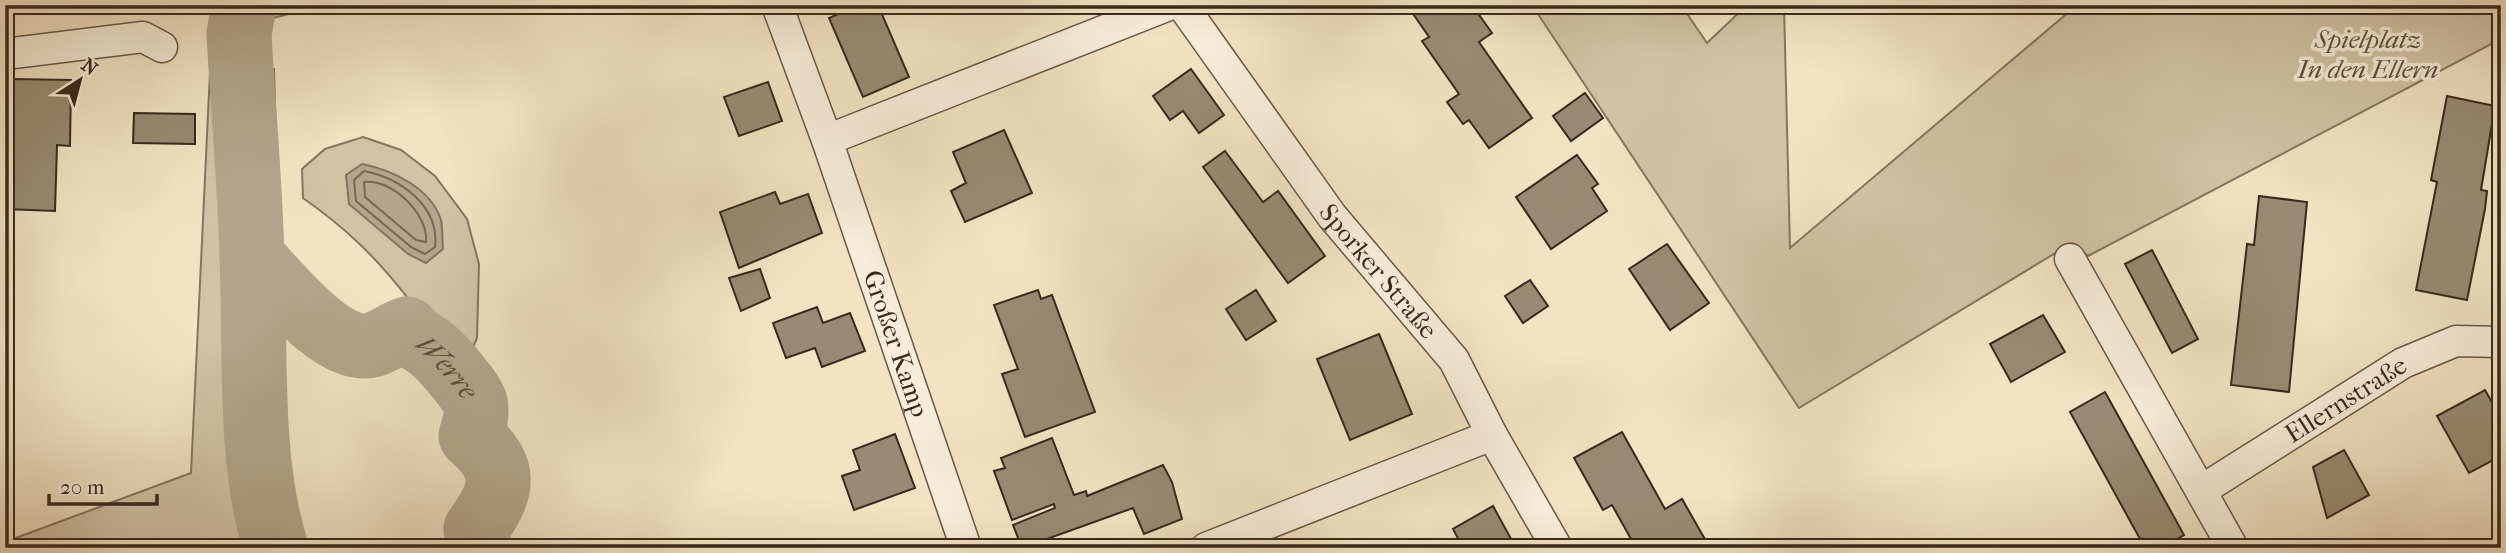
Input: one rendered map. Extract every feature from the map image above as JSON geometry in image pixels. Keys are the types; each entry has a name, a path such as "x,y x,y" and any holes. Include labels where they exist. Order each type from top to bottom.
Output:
{"street":[{"name":"Großer Kamp","path":"777,5 827,140 966,548"},
{"path":"827,140 1169,5"},
{"name":"Sporker Straße","path":"1182,5 1332,216 1454,360 1492,435 1556,548"},
{"path":"5,54 144,37 162,47"},
{"path":"2070,258 2233,548"},
{"name":"Ellernstraße","path":"2202,490 2403,363 2456,341 2501,342"},
{"path":"1206,548 1492,435"}],"green space":[{"path":"216,5 325,5 217,32"},
{"name":"Spielplatz In den Ellern","path":"1532,5 1681,5 1707,43 1747,5 1784,5 1790,248 2077,5 2501,5 2501,39 2088,256 2072,243 1799,408"},
{"path":"274,69 287,523 304,548 5,548 5,542 191,473 210,72"},
{"path":"363,137 401,150 435,176 467,219 479,264 477,338 460,378 433,349 416,340 407,329 410,301 386,271 334,221 303,198 302,169 325,149"}],"water":[{"path":"362,164 409,182 429,199 436,209 442,223 443,249 426,263 408,254 349,204 346,175"}],"building":[{"path":"859,5 878,5 909,77 863,97 829,18"},
{"path":"1407,5 1472,5 1492,33 1479,42 1532,118 1489,148 1469,120 1463,124 1447,102 1459,94 1422,41 1429,37"},
{"path":"1191,69 1224,115 1199,133 1183,111 1170,120 1153,96"},
{"path":"13,79 71,80 70,146 57,145 55,211 5,209 5,143 12,143"},
{"path":"768,82 782,121 739,136 724,97"},
{"path":"1585,93 1603,118 1571,141 1553,116"},
{"path":"2447,96 2495,106 2481,190 2487,191 2485,209 2467,300 2416,290 2437,182 2431,180"},
{"path":"134,113 195,114 195,144 133,143"},
{"path":"1004,130 1032,193 965,222 951,191 966,183 953,152"},
{"path":"1225,151 1263,202 1278,191 1325,256 1288,283 1203,167"},
{"path":"1577,155 1598,184 1592,188 1607,211 1551,249 1516,197"},
{"path":"775,192 780,204 808,194 822,233 739,268 720,212"},
{"path":"2259,196 2307,202 2289,392 2231,385 2247,244 2254,245"},
{"path":"1667,244 1709,303 1670,330 1629,269"},
{"path":"2152,250 2198,339 2172,353 2125,264"},
{"path":"760,269 770,298 741,311 729,278"},
{"path":"1530,280 1548,306 1523,323 1505,296"},
{"path":"1038,290 1041,299 1052,295 1095,412 1025,437 1002,374 1018,369 994,305"},
{"path":"1256,290 1276,321 1246,340 1226,309"},
{"path":"817,307 823,323 850,313 865,351 822,367 815,348 786,358 773,323"},
{"path":"2043,315 2065,352 2011,382 1990,344"},
{"path":"1379,334 1412,414 1350,440 1317,359"},
{"path":"2485,390 2501,418 2501,456 2469,473 2437,416"},
{"path":"2105,392 2184,535 2161,548 2145,548 2070,412"},
{"path":"1622,432 1665,509 1682,499 1710,548 1636,548 1612,505 1603,510 1574,458"},
{"path":"895,434 915,488 854,510 842,476 860,470 853,450"},
{"path":"1052,438 1074,495 1086,491 1087,496 1163,465 1172,482 1182,519 1144,534 1133,508 1022,548 1013,525 1055,508 1054,504 1012,520 994,471 1005,468 1001,458"},
{"path":"2344,450 2369,495 2327,518 2313,467"},
{"path":"1493,506 1516,548 1463,548 1453,529"}],"waterway":[{"name":"Werre","path":"244,5 239,34 251,229 257,442 267,514 276,548"},
{"name":"Werre","path":"252,257 307,314 340,339 357,345 372,345 407,329 430,347 463,383 476,406 471,436 492,459 497,470 497,491 476,529 480,548"}]}
